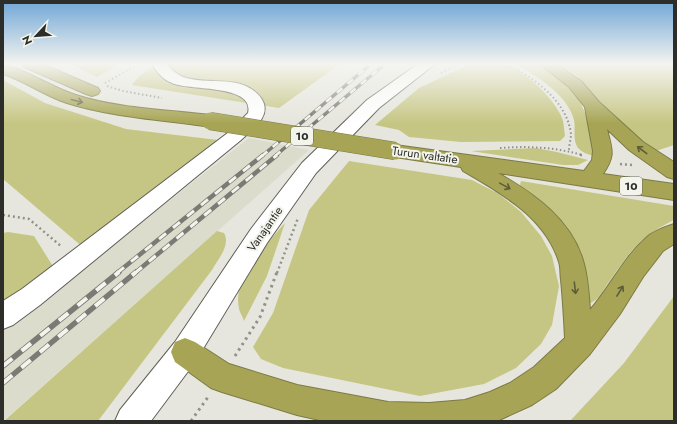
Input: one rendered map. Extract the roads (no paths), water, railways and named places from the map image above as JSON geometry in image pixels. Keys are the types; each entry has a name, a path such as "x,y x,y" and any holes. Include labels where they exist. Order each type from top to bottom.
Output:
{"highway":[{"name":"Turun valtatie","path":"36,84 52,92 74,100 117,109 177,116 395,151 674,192"},
{"name":"Turun valtatie","path":"72,84 106,96 177,116"},
{"path":"575,84 593,106 636,146 674,172"},
{"path":"589,180 602,161 603,151 593,106"},
{"path":"458,160 514,191 531,203 544,216 561,238 572,263 580,344"},
{"path":"185,352 222,377 297,400 388,418 429,419 465,416 493,407 521,394 545,378 580,344 611,305 634,269 656,244 674,233"}],"street":[{"path":"3,316 31,297 234,136 256,114 257,108 255,102 246,93 231,87 204,84"},
{"name":"Vanajantie","path":"131,421 185,352 259,236 309,168 373,104 407,84"}],"railway":[{"path":"262,156 348,84"},
{"path":"275,156 361,84"},
{"path":"117,273 263,155"},
{"path":"135,273 277,155"},
{"path":"3,366 119,272"},
{"path":"3,383 136,272"}]}
